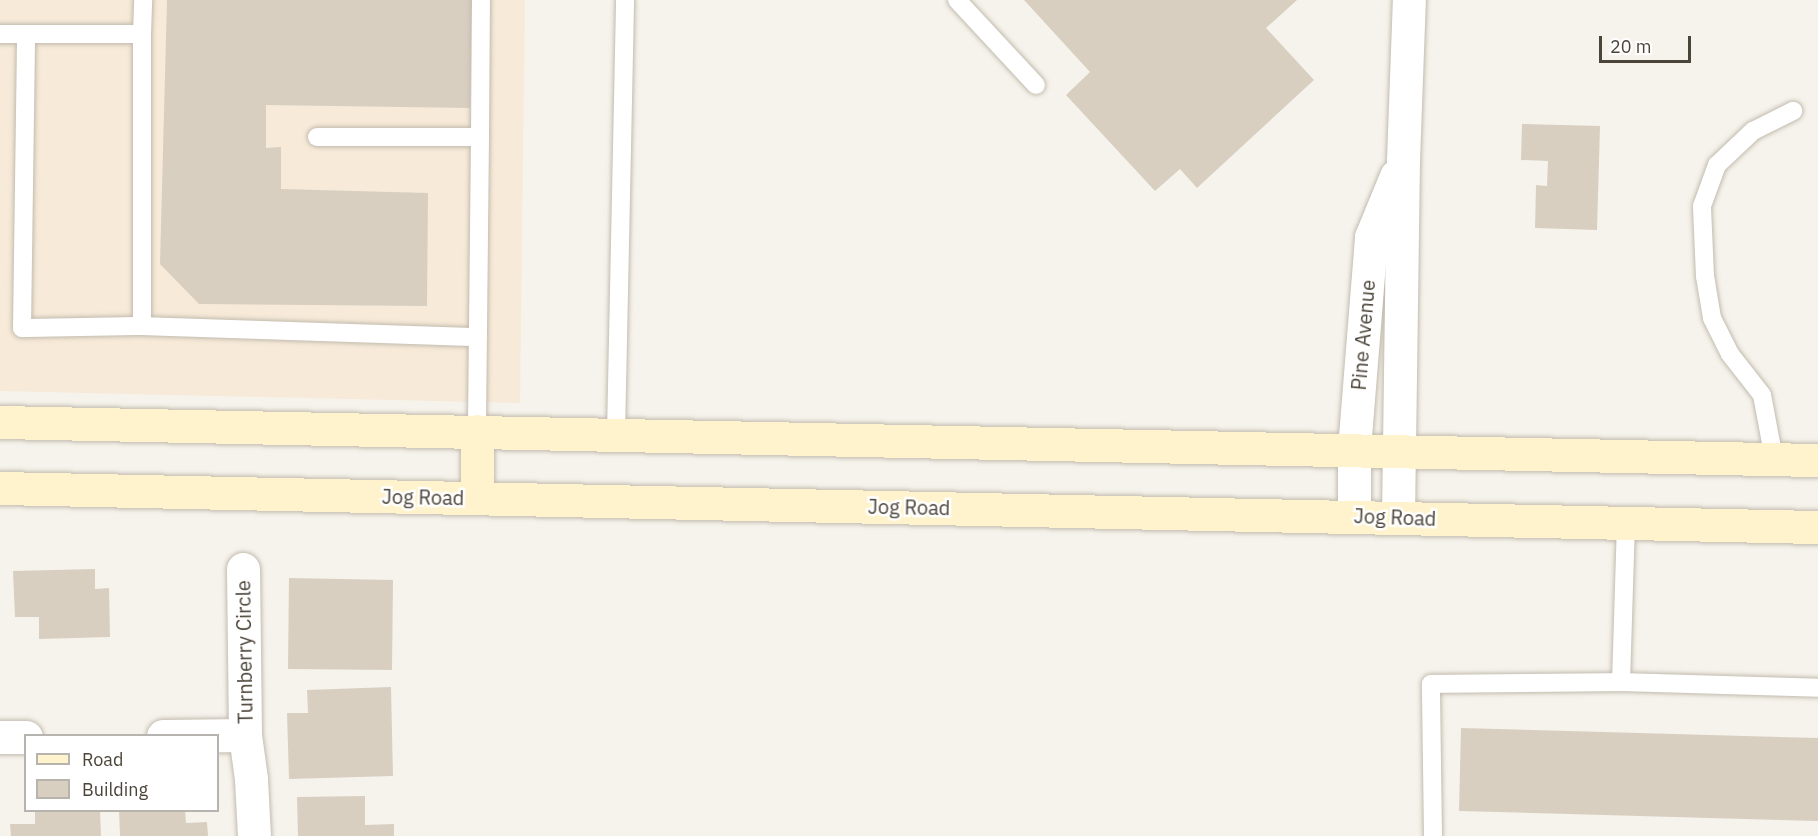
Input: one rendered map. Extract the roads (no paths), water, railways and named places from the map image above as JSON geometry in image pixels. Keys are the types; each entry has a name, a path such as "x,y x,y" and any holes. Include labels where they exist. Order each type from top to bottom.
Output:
{"main road":[{"path":"0,422 1818,460"},
{"path":"477,431 477,498"},
{"name":"Jog Road","path":"0,488 1818,527"}],"street":[{"name":"Pine Avenue","path":"1398,518 1403,160 1409,0"},
{"name":"Pine Avenue","path":"1354,516 1354,449 1371,237 1403,160"},
{"name":"Turnberry Circle","path":"243,569 245,735 252,779 254,836"},
{"name":"Turnberry Circle","path":"219,735 245,735"},
{"path":"0,737 24,737"}],"lane":[{"path":"142,327 143,0"},
{"path":"477,431 482,0"},
{"path":"616,434 625,0"},
{"path":"957,0 1036,85"},
{"path":"0,34 142,34"},
{"path":"26,34 22,328 142,327 478,337"},
{"path":"1774,459 1761,395 1730,354 1712,318 1705,276 1702,206 1717,165 1753,131 1793,111"},
{"path":"317,137 480,137"},
{"path":"1622,682 1626,523"},
{"path":"1433,836 1431,684 1622,682 1818,688"}]}
